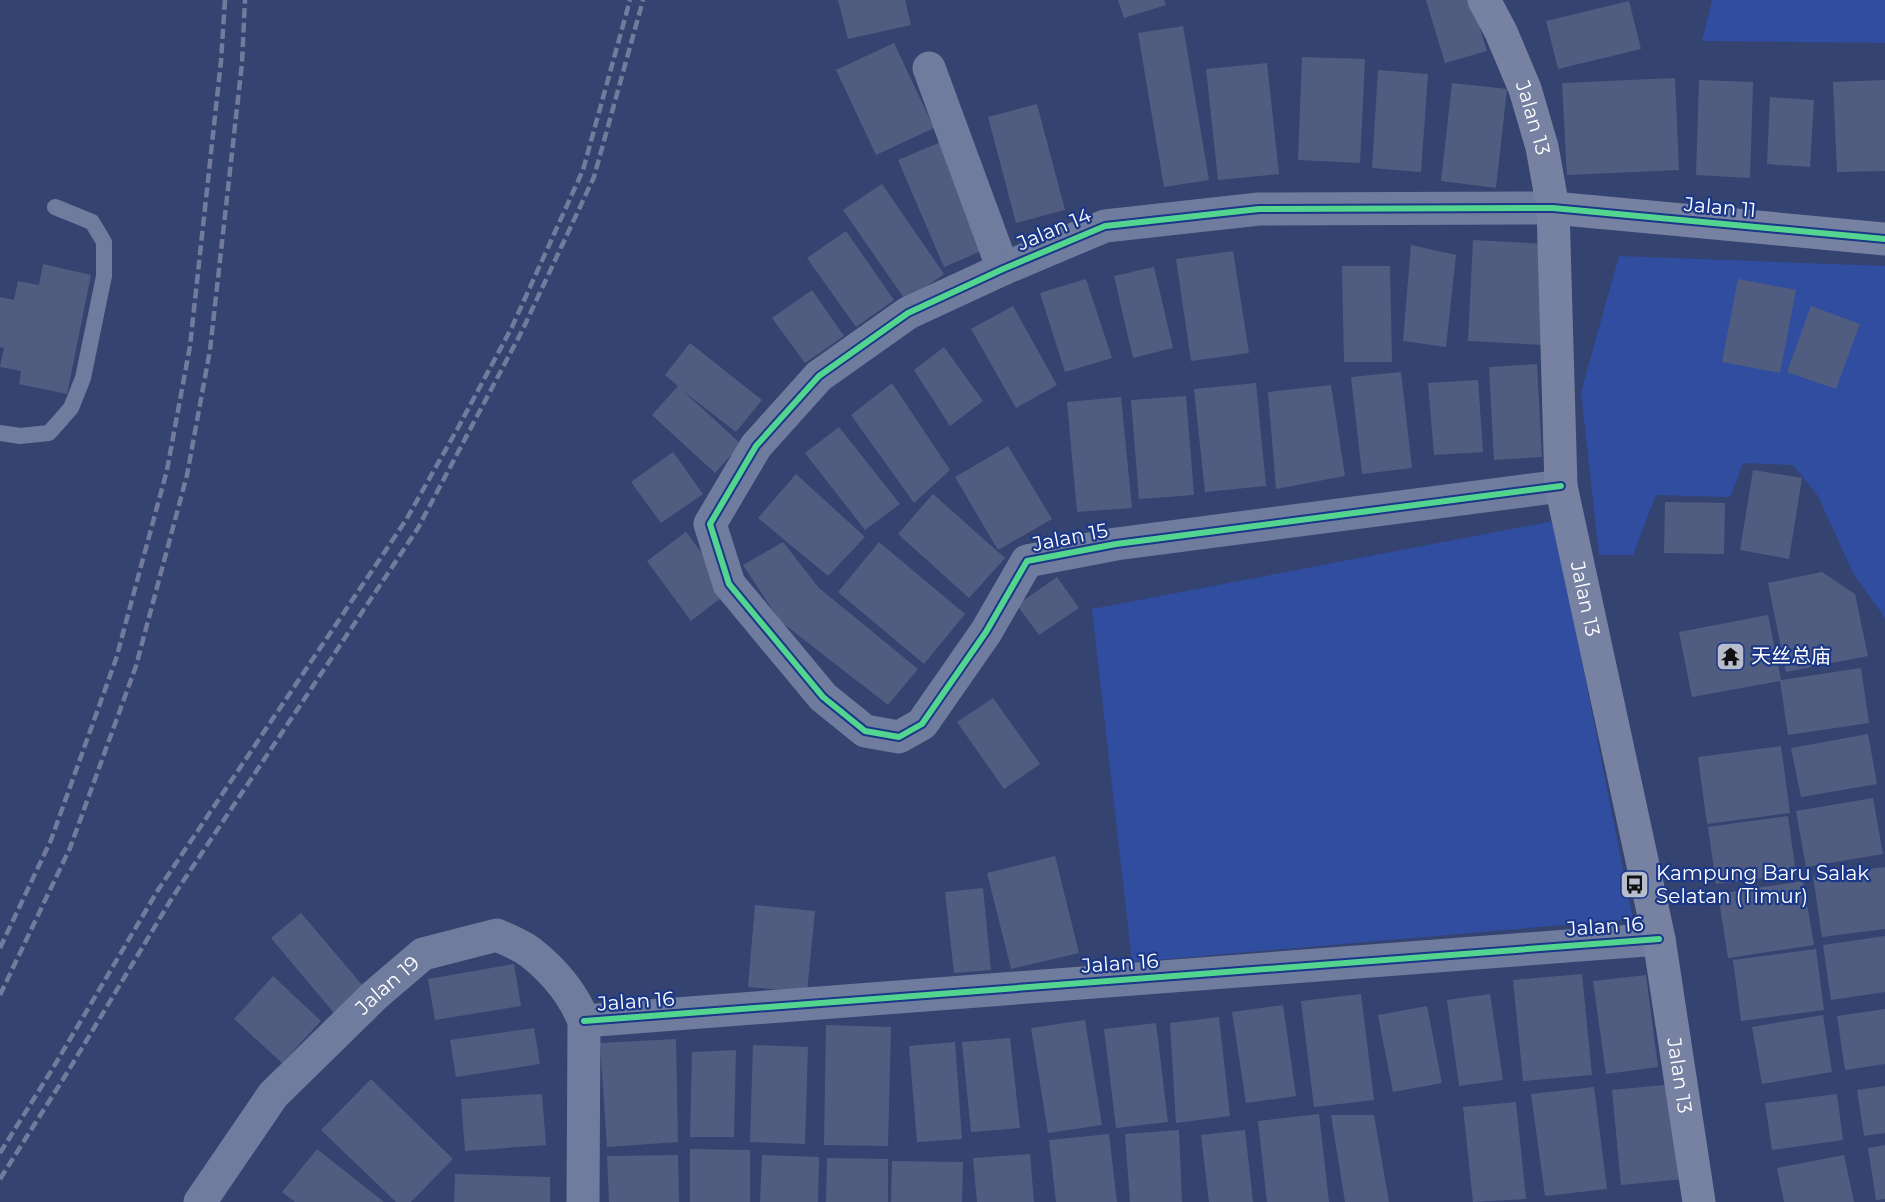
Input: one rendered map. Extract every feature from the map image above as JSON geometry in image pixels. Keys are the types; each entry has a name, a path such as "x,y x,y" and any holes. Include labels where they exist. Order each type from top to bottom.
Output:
{"street":[{"name":"Jalan 13","path":"1484,0 1525,89 1542,147 1553,208 1561,486 1659,939 1699,1202"},
{"path":"929,68 1003,269"},
{"name":"Jalan 11","path":"1553,208 1885,239"},
{"name":"Jalan 14","path":"710,524 756,446 819,376 908,313 1003,269 1105,226 1247,210 1553,208"},
{"name":"Jalan 15","path":"710,524 729,584 823,697 865,730 899,736 922,724 986,632 1027,561 1116,544 1561,486"},
{"name":"Jalan 19","path":"200,1202 273,1095 375,995 423,954 497,935 529,951 576,1001 584,1021 583,1202"},
{"name":"Jalan 16","path":"584,1021 1659,939"}],"lane":[{"path":"0,434 20,436 49,433 71,408 82,378 104,276 104,242 92,222 55,207"}],"shaded area":[{"path":"1712,0 1885,0 1885,43 1702,41"},
{"path":"1619,256 1885,266 1885,618 1853,573 1818,496 1793,465 1743,463 1730,497 1656,495 1633,555 1599,555 1581,392"},
{"path":"1554,521 1633,919 1132,962 1092,609"}],"building":[{"path":"838,0 905,0 911,25 848,39"},
{"path":"1118,0 1164,0 1166,5 1124,18"},
{"path":"1426,0 1471,0 1487,51 1445,63"},
{"path":"1629,1 1641,49 1558,69 1546,21"},
{"path":"1183,26 1209,180 1164,187 1138,33"},
{"path":"894,43 934,128 876,155 836,70"},
{"path":"1302,57 1365,59 1360,163 1298,160"},
{"path":"1267,63 1279,174 1218,180 1206,69"},
{"path":"1378,70 1428,74 1421,172 1372,168"},
{"path":"1675,78 1679,170 1567,175 1562,83"},
{"path":"1699,80 1753,82 1750,178 1696,175"},
{"path":"1885,80 1885,171 1837,172 1833,82"},
{"path":"1452,83 1507,89 1496,188 1441,181"},
{"path":"1770,97 1814,100 1810,167 1767,164"},
{"path":"1037,104 1065,210 1016,223 988,117"},
{"path":"941,142 986,249 944,267 898,160"},
{"path":"882,184 944,274 906,301 843,210"},
{"path":"846,231 894,300 856,327 807,258"},
{"path":"1473,240 1548,244 1543,345 1468,341"},
{"path":"1411,245 1456,255 1446,347 1403,341"},
{"path":"1233,251 1249,353 1191,361 1176,259"},
{"path":"43,264 91,275 67,394 19,384 21,371 0,367 4,348 0,347 0,297 14,300 18,281 39,285"},
{"path":"1342,266 1390,266 1392,362 1344,362"},
{"path":"1154,267 1173,348 1133,358 1114,276"},
{"path":"1086,279 1112,358 1065,372 1040,293"},
{"path":"1738,279 1796,290 1780,373 1722,362"},
{"path":"812,290 844,336 805,363 772,318"},
{"path":"1013,306 1057,385 1016,408 971,329"},
{"path":"1811,306 1860,324 1836,389 1787,372"},
{"path":"690,343 762,400 736,432 682,390 741,444 715,473 652,415 678,386 665,375"},
{"path":"944,347 983,401 950,426 914,370"},
{"path":"1537,364 1542,457 1494,460 1489,367"},
{"path":"1401,372 1412,468 1362,474 1351,377"},
{"path":"1478,380 1483,452 1434,455 1428,383"},
{"path":"892,383 950,470 914,503 851,415"},
{"path":"1256,383 1266,486 1205,492 1194,389"},
{"path":"1331,385 1345,476 1276,489 1268,392"},
{"path":"1186,396 1194,495 1139,499 1131,400"},
{"path":"1121,397 1132,508 1077,512 1067,402"},
{"path":"839,427 900,504 865,530 805,453"},
{"path":"1008,446 1052,519 998,550 955,477"},
{"path":"673,452 703,494 661,523 631,482"},
{"path":"1753,470 1802,478 1789,559 1740,550"},
{"path":"796,474 865,537 828,576 758,518"},
{"path":"933,494 1005,558 969,598 898,534"},
{"path":"1665,502 1725,503 1724,554 1664,553"},
{"path":"686,532 730,591 691,621 647,561"},
{"path":"783,542 819,588 918,669 888,705 780,621 743,565"},
{"path":"879,542 965,614 924,664 838,592"},
{"path":"1822,572 1855,594 1868,656 1786,672 1768,583"},
{"path":"1057,577 1079,608 1039,635 1017,605"},
{"path":"1768,615 1781,680 1861,668 1869,723 1788,735 1780,681 1692,697 1679,632"},
{"path":"993,698 1040,764 1004,789 957,722"},
{"path":"1868,734 1877,784 1801,797 1791,748"},
{"path":"1781,746 1790,813 1707,824 1698,757"},
{"path":"1873,798 1883,854 1806,867 1796,811"},
{"path":"1788,816 1796,874 1716,884 1708,827"},
{"path":"1055,856 1079,953 1011,969 987,873"},
{"path":"1885,867 1885,929 1822,937 1813,876"},
{"path":"1803,881 1814,945 1728,958 1718,894"},
{"path":"983,888 991,970 954,973 945,892"},
{"path":"755,905 815,911 807,992 748,987"},
{"path":"301,913 364,987 334,1013 271,938"},
{"path":"1885,936 1885,992 1831,1000 1823,945"},
{"path":"1816,949 1824,1010 1741,1021 1733,960"},
{"path":"514,964 521,1006 435,1020 428,979"},
{"path":"1582,974 1592,1075 1523,1081 1513,980"},
{"path":"1646,975 1658,1067 1606,1074 1593,981"},
{"path":"273,976 321,1021 282,1063 234,1019"},
{"path":"1361,994 1374,1100 1314,1107 1301,1001"},
{"path":"1490,994 1503,1080 1459,1086 1447,1000"},
{"path":"1283,1005 1296,1096 1246,1103 1232,1012"},
{"path":"1427,1006 1442,1083 1393,1092 1378,1015"},
{"path":"1885,1009 1885,1064 1845,1070 1837,1016"},
{"path":"1823,1015 1832,1072 1762,1084 1752,1027"},
{"path":"1219,1017 1230,1116 1176,1123 1170,1023"},
{"path":"1085,1020 1102,1125 1048,1133 1031,1028"},
{"path":"1156,1023 1168,1122 1116,1128 1104,1029"},
{"path":"826,1025 891,1027 888,1146 824,1145"},
{"path":"534,1028 540,1064 456,1077 450,1040"},
{"path":"1010,1038 1020,1128 971,1132 962,1042"},
{"path":"676,1039 678,1142 607,1147 600,1043"},
{"path":"955,1042 962,1139 917,1142 909,1046"},
{"path":"753,1045 808,1047 805,1144 750,1142"},
{"path":"736,1050 734,1137 690,1137 692,1052"},
{"path":"371,1079 453,1159 411,1202 396,1202 321,1130"},
{"path":"1674,1084 1684,1179 1621,1185 1612,1090"},
{"path":"1885,1086 1885,1133 1864,1136 1857,1090"},
{"path":"1594,1087 1607,1189 1545,1196 1531,1094"},
{"path":"542,1094 546,1145 465,1151 461,1099"},
{"path":"1837,1094 1843,1140 1772,1150 1765,1103"},
{"path":"1516,1102 1526,1199 1473,1202 1463,1107"},
{"path":"1319,1114 1329,1202 1267,1202 1258,1121"},
{"path":"1331,1115 1374,1115 1389,1202 1345,1202"},
{"path":"1179,1130 1182,1202 1130,1202 1125,1134"},
{"path":"1245,1130 1253,1202 1209,1202 1201,1135"},
{"path":"1109,1134 1117,1202 1056,1202 1049,1140"},
{"path":"1885,1145 1885,1199 1876,1200 1868,1148"},
{"path":"317,1149 384,1202 295,1202 282,1192"},
{"path":"690,1149 750,1150 750,1202 690,1202"},
{"path":"1030,1154 1034,1202 977,1202 973,1158"},
{"path":"678,1155 679,1202 609,1202 607,1156"},
{"path":"762,1155 819,1157 818,1202 760,1202"},
{"path":"1844,1155 1854,1202 1784,1202 1777,1168"},
{"path":"827,1158 888,1159 888,1202 826,1202"},
{"path":"892,1161 963,1162 962,1202 891,1202"},
{"path":"455,1174 550,1177 550,1202 454,1202"}],"railway":[{"path":"0,948 51,840 116,659 167,470 190,346 221,61 225,0"},
{"path":"0,995 70,848 136,666 187,475 210,350 242,63 245,0"},
{"path":"0,1153 158,890 406,520 459,426 512,327 583,170 630,0"},
{"path":"0,1179 67,1073 172,898 418,528 522,331 594,177 643,0"}],"cycle path":[{"path":"1561,486 1116,544 1027,561 986,632 922,724 899,737 865,731 823,697 729,584 710,524 756,446 819,376 908,313 1003,269 1105,226 1259,209 1553,208 1885,239"},
{"path":"584,1021 1659,939"}],"place":[{"name":"天丝总庙","path":"1730,656"},
{"name":"Kampung Baru Salak Selatan (Timur)","path":"1635,884"}]}
